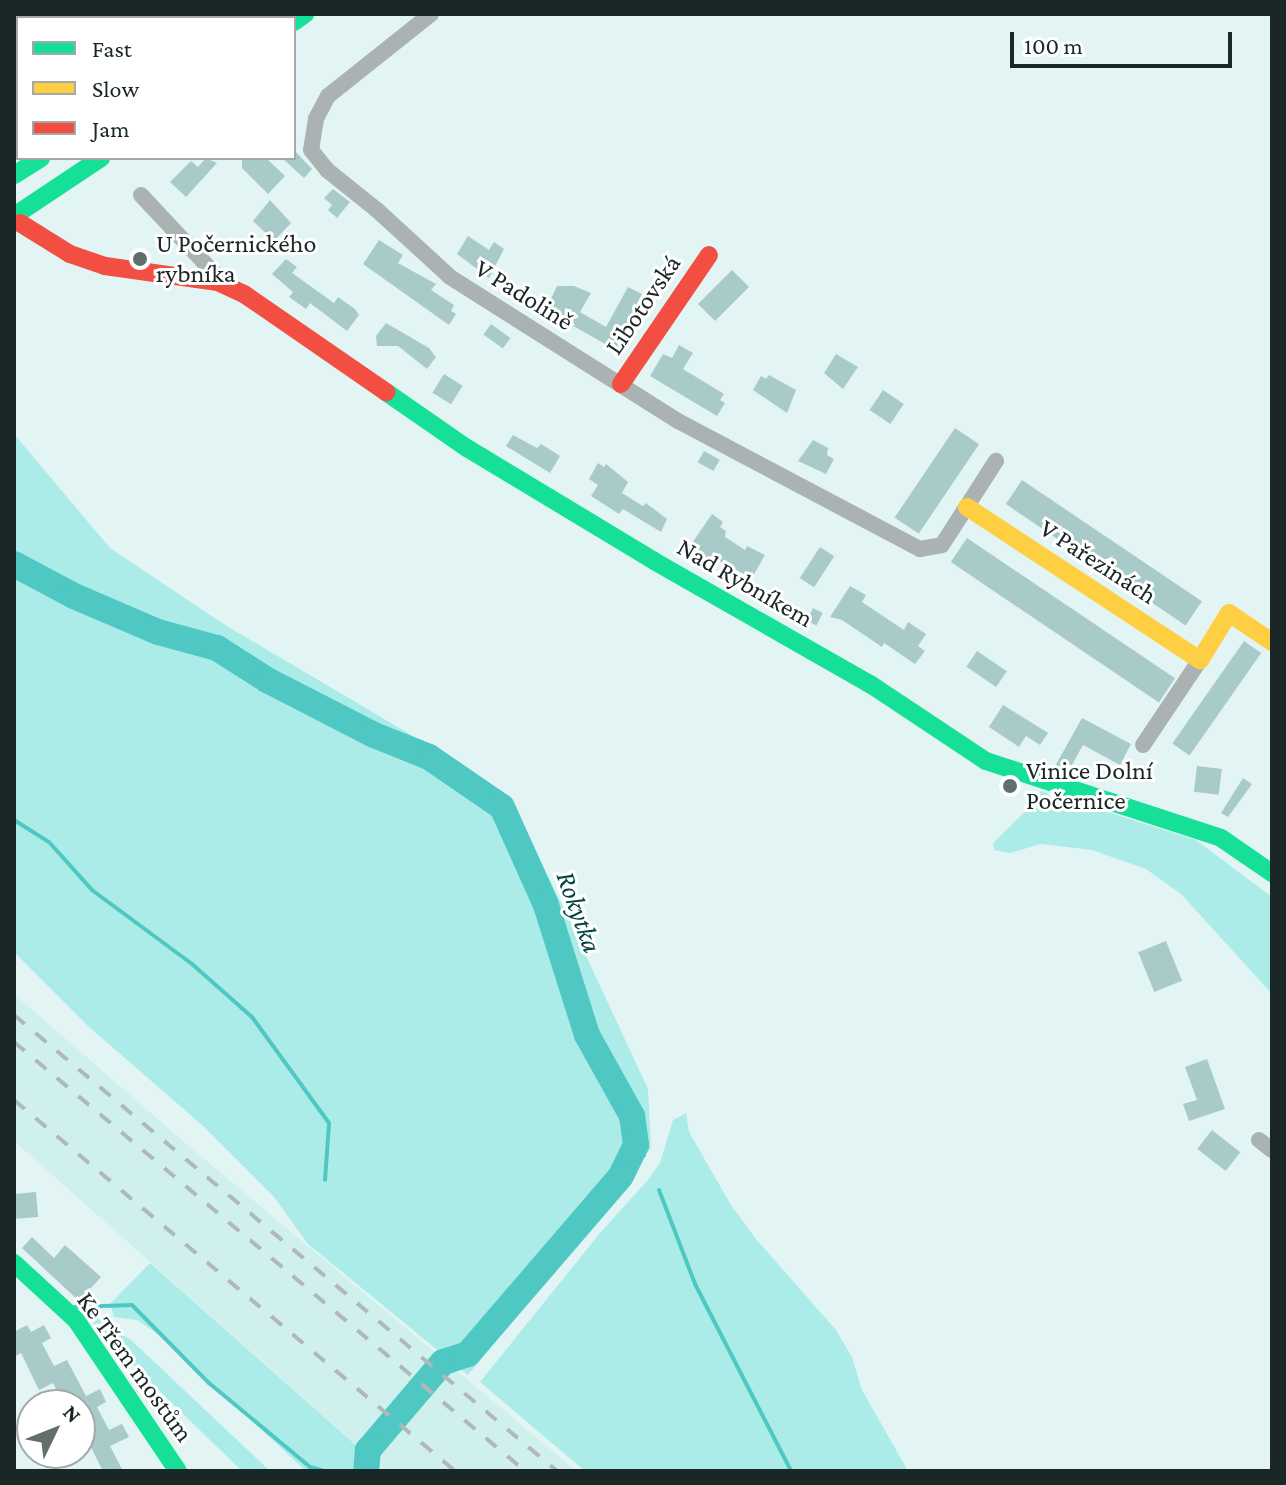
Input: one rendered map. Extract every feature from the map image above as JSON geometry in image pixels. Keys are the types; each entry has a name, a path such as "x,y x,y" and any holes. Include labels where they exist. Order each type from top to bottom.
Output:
{"main road":[{"path":"17,220 46,195 98,160"},
{"name":"Nad Rybníkem","path":"17,220 70,254 105,266 218,282 269,309 467,448 654,561 870,684 986,761 1221,838 1272,873"},
{"name":"Libotovská","path":"621,384 709,255"},
{"name":"V Pařezinách","path":"967,507 1200,660"},
{"path":"1200,660 1229,613 1272,642"},
{"name":"Ke Třem mostům","path":"14,1263 76,1320 178,1471"}],"street":[{"name":"V Padolině","path":"431,14 328,96 316,119 311,150 327,170 377,210 450,277 730,451 920,549 942,545 996,461"},
{"name":"Nad Rybníkem","path":"141,195 215,274 218,282"},
{"path":"177,276 190,248"},
{"path":"1143,745 1200,660"}],"shaded area":[{"path":"14,434 110,548 225,625 413,736 504,798 519,816 569,919 648,1089 651,1148 468,1375 308,1244 274,1197 202,1125 88,1026 14,952"},
{"path":"1041,791 1196,840 1272,897 1272,994 1182,895 1146,869 1092,850 1041,844 1010,853 994,850 993,843 1033,804"},
{"path":"14,994 190,1147 576,1471 385,1471 14,1141"},
{"path":"686,1113 689,1132 731,1205 756,1239 836,1330 852,1357 862,1390 908,1471 585,1471 480,1382 600,1233 647,1181 660,1163 673,1120"},
{"path":"150,1263 377,1464 376,1471 306,1471 158,1334 137,1320 114,1317 110,1304"},
{"path":"80,1307 131,1340 270,1471 242,1471 118,1351"}],"building":[{"path":"296,152 312,169 304,178 284,160 296,160"},
{"path":"204,160 217,163 186,197 170,182 191,161 198,167"},
{"path":"242,160 268,160 285,176 268,194 242,168"},
{"path":"333,189 350,202 337,218 328,210 332,205 324,198"},
{"path":"270,200 291,223 274,241 253,221"},
{"path":"468,236 489,250 494,242 504,249 489,278 457,254"},
{"path":"379,240 403,255 398,263 436,284 431,290 454,305 451,311 456,314 449,325 363,264"},
{"path":"286,259 297,267 292,273 334,303 338,297 355,309 359,315 347,331 310,303 306,309 289,297 293,292 272,274"},
{"path":"732,270 749,287 715,321 698,304"},
{"path":"557,286 574,286 591,293 580,312 606,327 628,287 642,294 632,314 641,318 634,333 628,329 616,350 568,323 567,326 543,316"},
{"path":"386,323 429,348 436,357 427,369 398,346 377,346 376,336"},
{"path":"491,324 510,338 503,349 483,335"},
{"path":"679,345 693,353 683,369 724,394 720,400 725,403 717,416 650,376 663,354 672,358"},
{"path":"836,354 858,367 843,389 824,373"},
{"path":"444,374 463,386 451,404 432,393"},
{"path":"769,375 796,390 787,413 753,390 761,376 766,379"},
{"path":"883,390 904,404 890,424 870,410"},
{"path":"955,428 979,444 919,534 895,518"},
{"path":"513,435 537,448 541,444 560,456 550,473 506,446"},
{"path":"813,440 828,448 827,455 834,459 826,474 798,461"},
{"path":"704,451 720,460 713,471 698,462"},
{"path":"598,463 604,467 606,464 628,482 622,493 643,506 646,503 667,519 661,532 623,509 619,514 591,496 598,485 589,479"},
{"path":"1022,480 1202,601 1186,625 1006,504"},
{"path":"712,514 723,522 720,527 726,531 725,537 745,550 747,546 765,555 752,578 717,560 714,564 690,546"},
{"path":"967,538 1175,678 1159,702 951,562"},
{"path":"820,547 834,556 814,587 800,578"},
{"path":"850,586 866,595 862,602 904,630 908,622 926,634 918,646 925,651 915,664 884,643 882,647 842,620 830,617"},
{"path":"813,608 823,613 816,625 807,620"},
{"path":"1244,641 1261,653 1190,755 1172,743"},
{"path":"977,651 1007,671 996,687 966,667"},
{"path":"1003,705 1048,733 1040,745 1026,736 1019,747 989,727"},
{"path":"1082,718 1131,744 1120,765 1083,745 1068,772 1054,768"},
{"path":"1197,766 1222,769 1219,795 1194,792"},
{"path":"1243,778 1252,784 1228,817 1221,813"},
{"path":"1166,941 1182,981 1154,992 1138,952"},
{"path":"1207,1059 1225,1109 1189,1121 1183,1104 1197,1100 1185,1067"},
{"path":"1212,1130 1240,1152 1226,1171 1197,1149"},
{"path":"36,1192 38,1217 16,1219 14,1194"},
{"path":"32,1237 54,1258 65,1245 101,1277 79,1301 22,1248"},
{"path":"27,1325 31,1332 44,1325 51,1338 42,1343 54,1366 67,1360 82,1389 56,1389 53,1383 39,1389 21,1353 14,1357 14,1332"},
{"path":"100,1389 106,1402 97,1407 109,1430 122,1424 129,1437 110,1446 123,1471 103,1471 96,1457 96,1391"}],"waterway":[{"name":"Rokytka","path":"14,564 74,596 158,632 217,648 267,680 374,735 429,757 502,807 546,905 587,1035 632,1116 636,1145 621,1176 468,1354 443,1362 368,1450 366,1471"},
{"path":"14,820 49,842 92,890 192,964 252,1017 329,1123 325,1180"},
{"path":"636,1145 644,1155"},
{"path":"659,1190 695,1284 791,1471"},
{"path":"75,1307 132,1305 209,1383 310,1467 325,1471"}],"railway":[{"path":"14,1015 557,1471"},
{"path":"14,1042 525,1471"},
{"path":"14,1100 455,1471"}],"traffic: fast":[{"path":"296,21 305,14"},
{"path":"14,175 38,160"},
{"path":"14,216 98,160"},
{"path":"386,392 467,448 654,561 870,684 986,761 1221,838 1272,873"},
{"path":"14,1263 76,1320 178,1471"}],"traffic: slow":[{"path":"967,507 1200,660 1229,613 1272,642"}],"traffic: jam":[{"path":"20,223 70,254 105,266 218,282 244,294 386,392"},
{"path":"621,384 709,255"}],"place":[{"name":"U Počernického rybníka","path":"140,259"},
{"name":"Vinice Dolní Počernice","path":"1010,786"}]}
